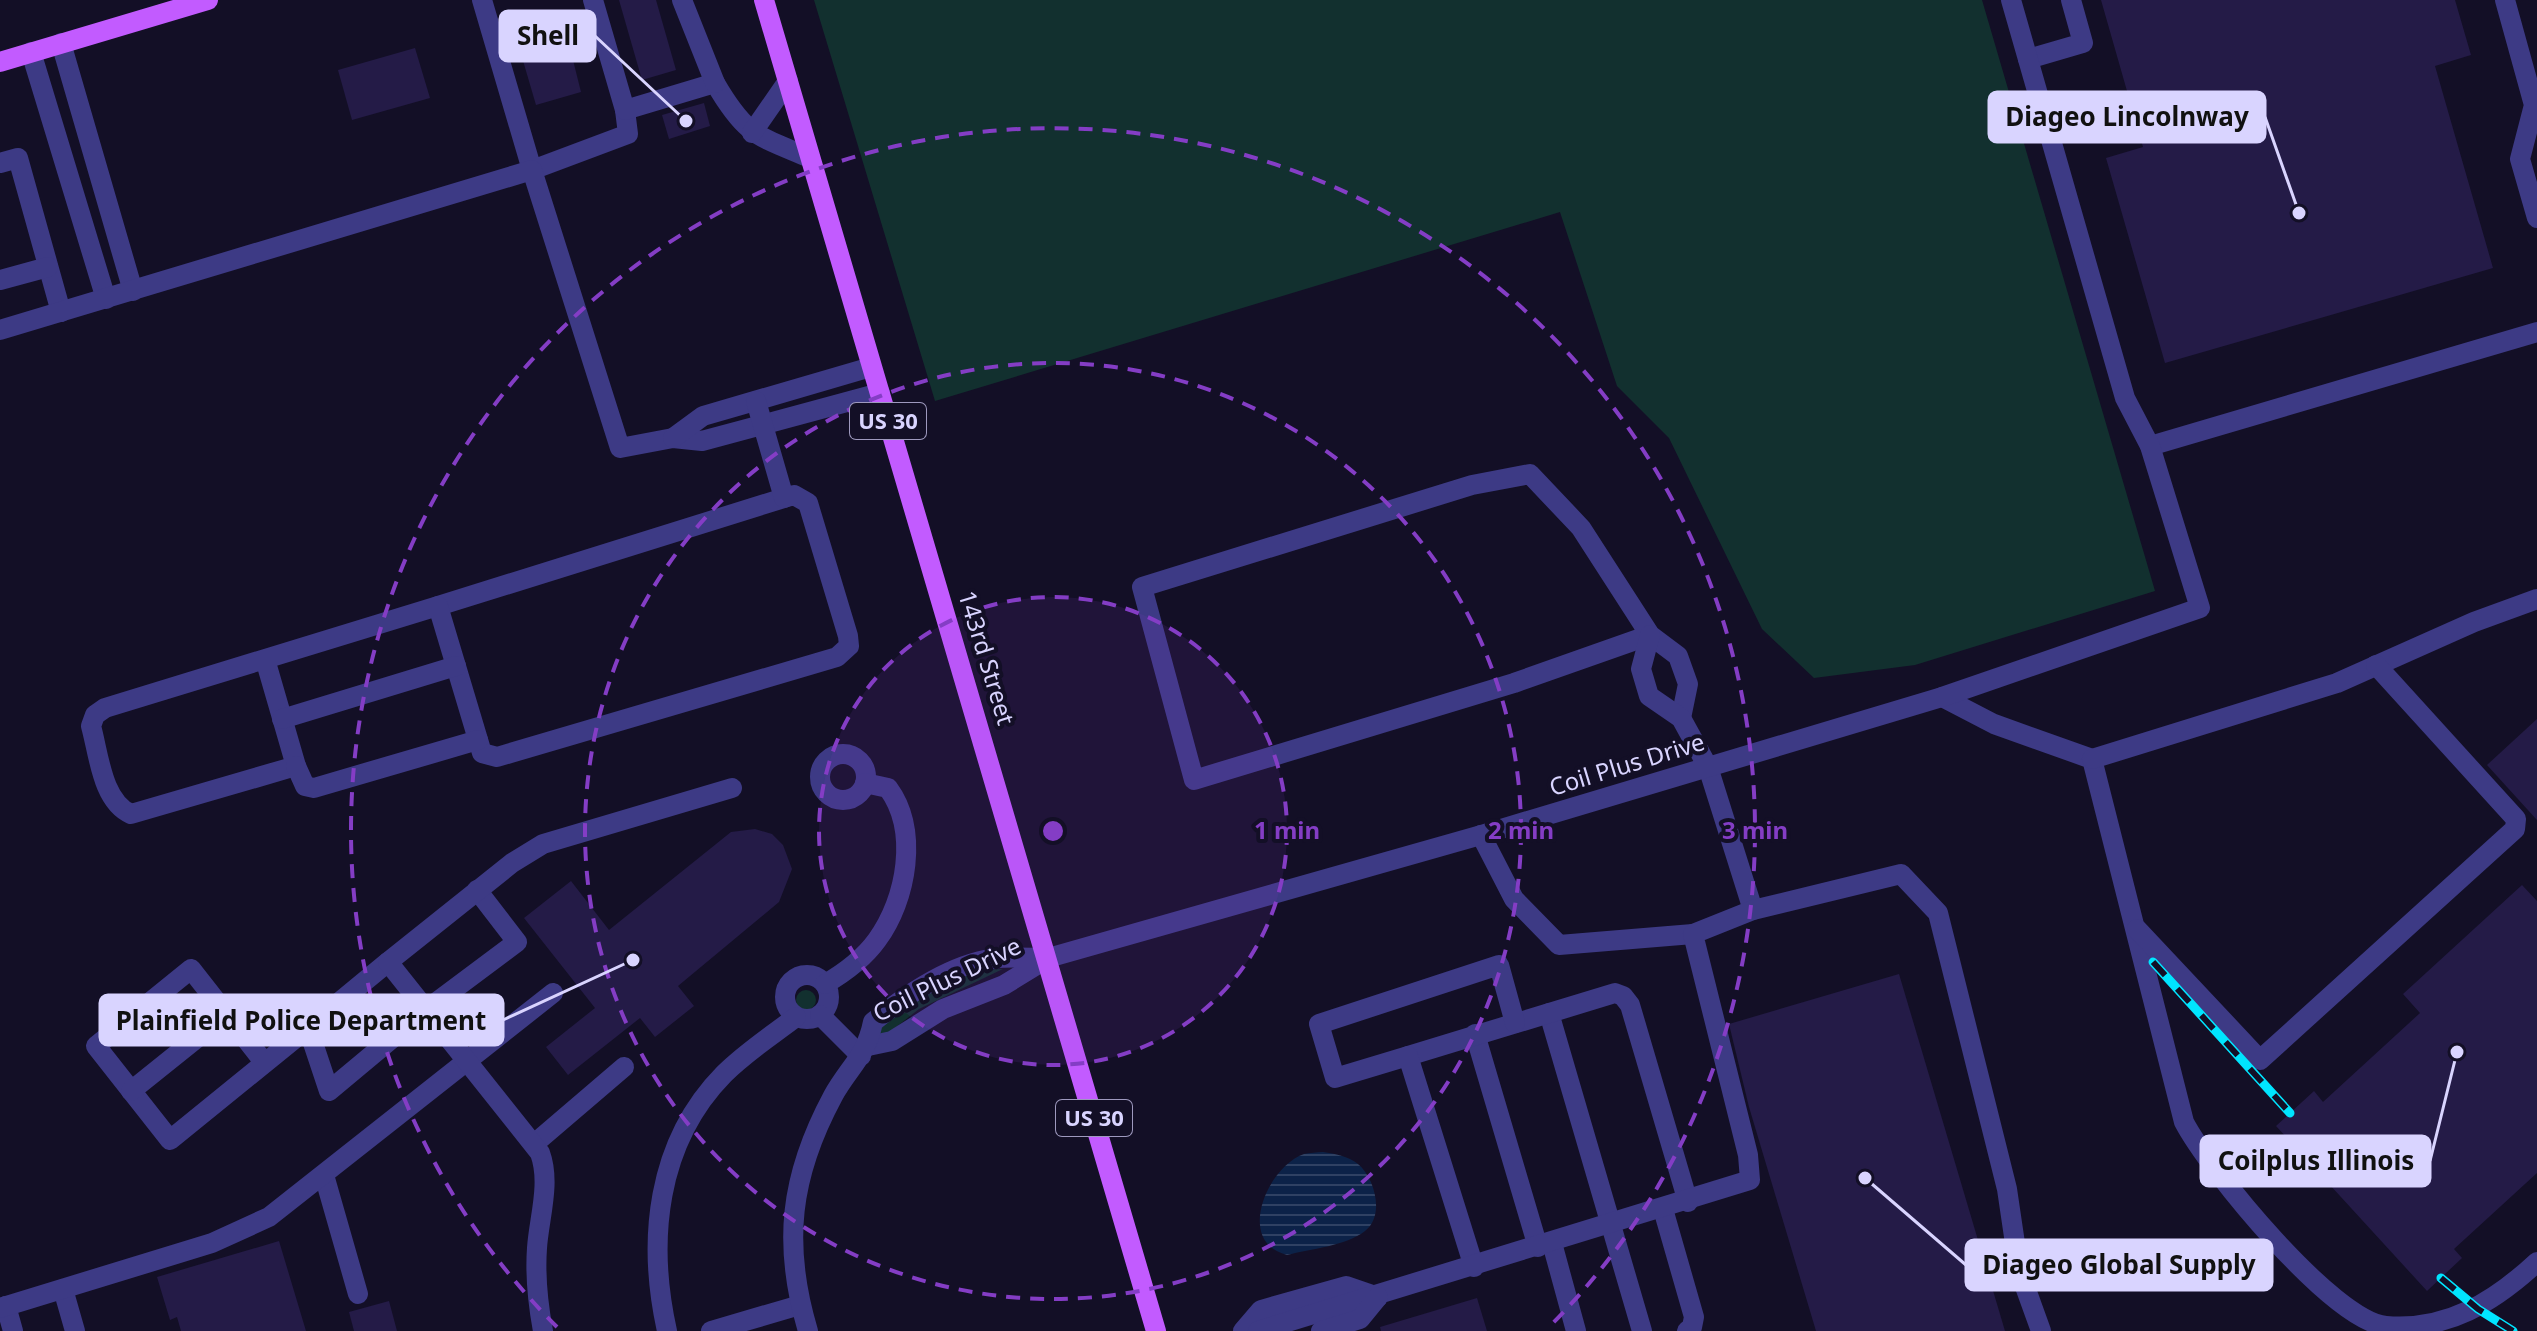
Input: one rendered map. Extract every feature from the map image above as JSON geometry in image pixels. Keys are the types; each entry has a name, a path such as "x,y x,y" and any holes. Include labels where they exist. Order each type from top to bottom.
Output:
{"main road":[{"path":"0,62 208,0"},
{"name":"143rd Street","path":"764,0 1156,1331"}],"street":[{"path":"0,330 133,291 530,160 628,134 625,110 593,0"},
{"path":"682,0 715,83 735,118 752,133 810,158"},
{"path":"2011,0 2125,398 2150,446 2537,332"},
{"path":"2028,59 2083,43 2071,0"},
{"path":"2505,0 2534,105 2520,159 2537,218"},
{"path":"484,5 620,448 673,438 702,441 880,393"},
{"path":"61,43 133,291"},
{"path":"31,52 106,299"},
{"path":"752,133 788,81"},
{"path":"625,110 715,83"},
{"path":"0,163 18,158 61,312"},
{"path":"0,280 48,267"},
{"path":"673,438 703,416 871,367"},
{"path":"756,401 784,498"},
{"name":"Coil Plus Drive","path":"865,1051 892,1041 943,1009 1004,985 1048,958 1481,835 1942,697 2200,608 2150,446"},
{"path":"1650,635 1514,683 1194,780 1142,587 1472,485 1530,474 1581,528 1650,635 1678,656 1688,684 1681,718"},
{"path":"296,766 131,814 119,809 111,797 91,726 95,715 105,708 794,495 808,503 848,636 845,652 497,757 482,753 438,606"},
{"path":"1942,697 1994,724 2092,759 2337,683 2474,622 2537,599"},
{"path":"1650,635 1641,669 1649,696 1681,718 1708,767 1753,910"},
{"path":"265,659 296,766 305,786 314,788 478,740"},
{"path":"2135,928 2260,1060 2515,829 2516,819 2376,665"},
{"path":"282,719 456,666"},
{"path":"2092,759 2184,1122 2197,1147 2270,1238 2342,1303 2382,1326 2416,1327 2457,1319 2478,1309 2537,1262"},
{"path":"825,984 877,940 903,879 906,854 901,810 888,788 865,783"},
{"path":"264,1062 191,969 96,1046 170,1140 477,890 543,844 732,788"},
{"path":"1481,835 1514,899 1559,945 1693,934 1753,910 1901,874 1938,913 2007,1189 2017,1257"},
{"path":"308,1028 329,1091 426,1010 517,942 477,890"},
{"path":"1258,1331 1688,1202 1750,1180 1748,1155 1693,934"},
{"name":"Coil Plus Drive","path":"808,1331 800,1305 792,1245 794,1198 811,1137 838,1086 865,1051 873,1022 920,987 996,958 1048,958"},
{"path":"388,962 534,1144 544,1165 537,1252 537,1300 543,1331"},
{"path":"1515,1023 1499,965 1319,1024 1335,1078 1615,993 1628,1000 1688,1202"},
{"path":"813,976 825,984 829,999 820,1015 810,1020 796,1017 784,999 793,980 813,976"},
{"path":"13,1331 3,1307 240,1232 269,1217 553,993"},
{"path":"1549,1013 1642,1331"},
{"path":"131,1091 227,1014"},
{"path":"820,1015 865,1051"},
{"path":"667,1331 656,1252 658,1207 667,1168 681,1135 722,1076 747,1052 796,1017"},
{"path":"1475,1034 1576,1331"},
{"path":"1408,1056 1474,1267"},
{"path":"534,1144 624,1067"},
{"path":"324,1175 358,1294"},
{"path":"1663,1209 1694,1317 1692,1327 1687,1331"},
{"path":"2023,1281 2041,1331"},
{"path":"1243,1331 1261,1310 1346,1286 1378,1297"},
{"path":"63,1289 75,1331"},
{"path":"1321,1331 1360,1319 1378,1297"},
{"path":"711,1331 800,1305"}],"green space":[{"path":"814,0 1982,0 2155,591 1915,665 1814,678 1762,629 1669,438 1617,386 1560,212 935,401"},
{"path":"1003,969 919,1009 886,1035 879,1035 879,1028 936,988 969,974"},
{"path":"806,990 813,993 816,1000 813,1007 806,1010 799,1007 796,1000 799,993"}],"water":[{"path":"1323,1152 1350,1159 1364,1170 1373,1187 1375,1216 1365,1231 1348,1240 1287,1255 1271,1247 1263,1236 1260,1221 1262,1204 1278,1173 1304,1154"}],"building":[{"path":"619,0 656,0 676,70 642,80"},
{"path":"2101,0 2455,0 2471,55 2435,66 2493,268 2165,363 2106,158 2143,147"},
{"path":"558,17 568,40 581,92 536,105 514,30"},
{"path":"415,48 430,98 352,120 338,70"},
{"path":"704,103 710,126 669,139 662,115"},
{"path":"2537,719 2537,820 2487,765"},
{"path":"755,829 772,834 783,845 792,869 779,902 678,986 694,1006 655,1037 640,1018 568,1075 546,1047 595,1008 524,918 571,881 609,930 731,832"},
{"path":"2522,885 2537,901 2537,1173 2454,1249 2462,1258 2427,1291 2276,1126 2314,1091 2323,1102 2420,1013 2403,994"},
{"path":"1899,974 2005,1331 1816,1331 1749,1107 1729,1024"},
{"path":"279,1241 306,1331 181,1331 177,1317 170,1320 157,1277"},
{"path":"1477,1298 1487,1331 1381,1331 1380,1327"},
{"path":"389,1301 397,1331 354,1331 349,1312"}],"railway":[{"path":"2153,962 2290,1113"},
{"path":"2441,1278 2478,1309 2513,1331"}],"place":[{"name":"Shell","path":"686,121"},
{"name":"Diageo Lincolnway","path":"2299,213"},
{"name":"Plainfield Police Department","path":"633,960"},
{"name":"Coilplus Illinois","path":"2457,1052"},
{"name":"Diageo Global Supply","path":"1865,1178"}]}
